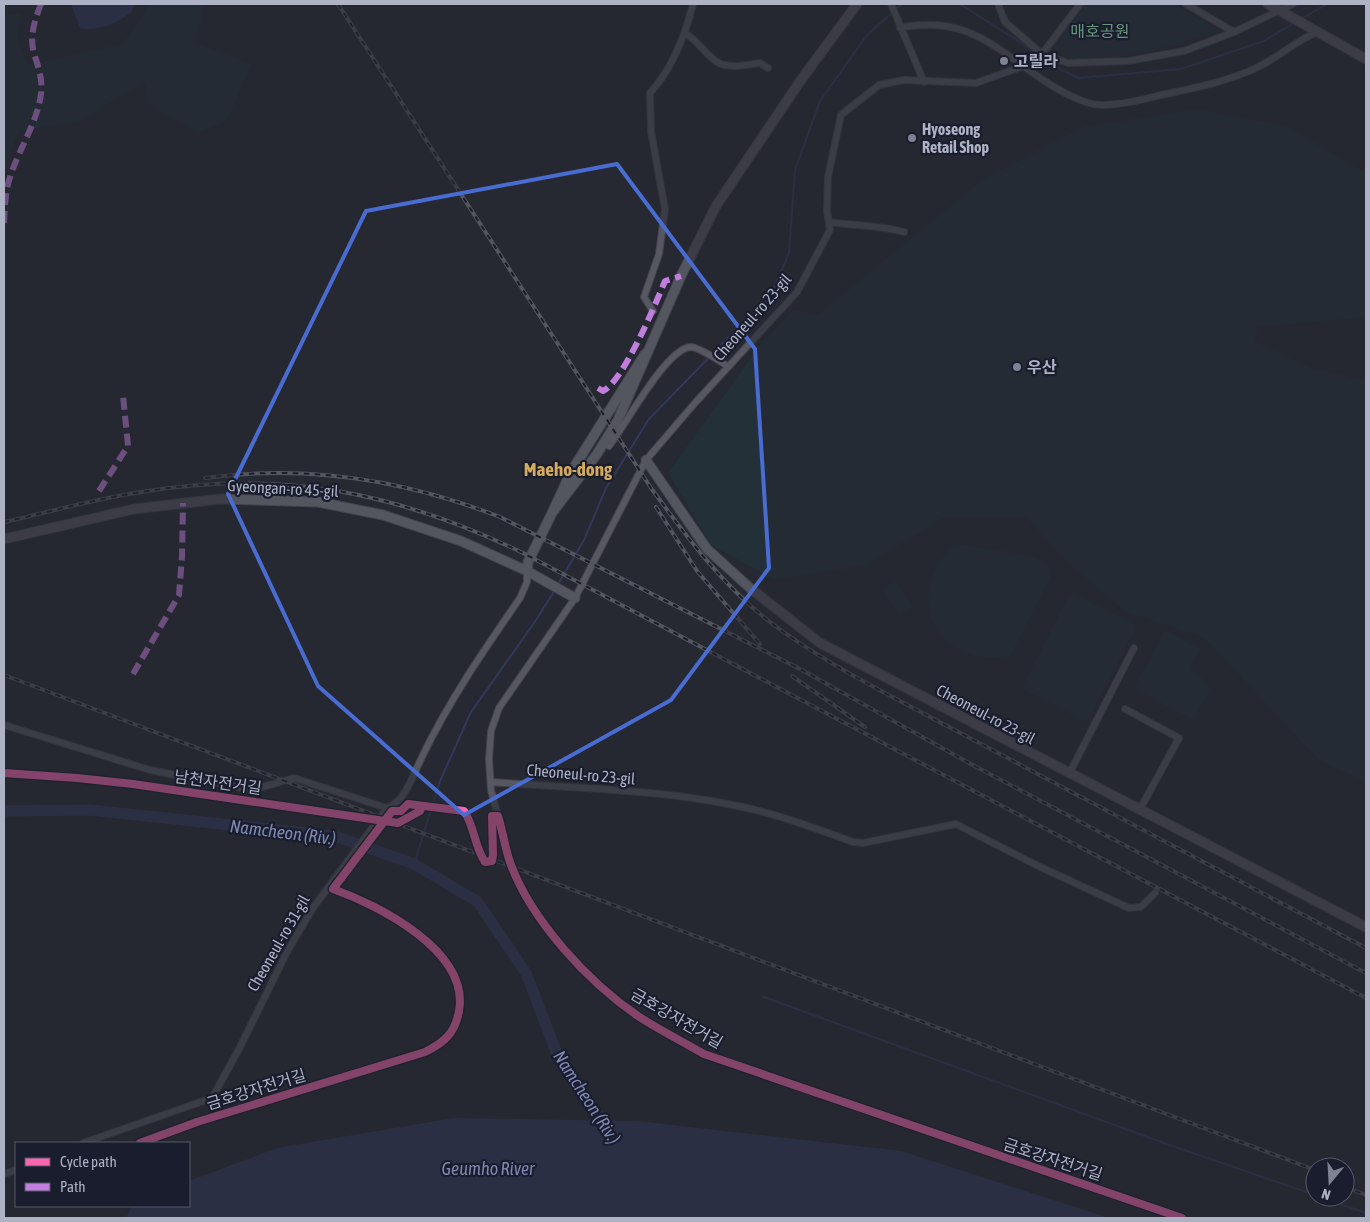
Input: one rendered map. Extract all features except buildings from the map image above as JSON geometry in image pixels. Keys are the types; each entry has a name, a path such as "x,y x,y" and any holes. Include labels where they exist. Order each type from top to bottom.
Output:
{"street":[{"path":"653,311 644,297 659,254 665,209 651,131 650,93 664,78 685,33 693,4"},
{"path":"552,513 607,439 634,386 645,354 716,206 801,80 857,4"},
{"path":"891,4 924,82"},
{"path":"998,4 1005,22 1042,54 1068,63 1128,61 1184,51 1234,32 1282,11 1293,4"},
{"path":"1042,54 1080,4"},
{"path":"1186,4 1234,32"},
{"path":"1268,4 1366,59"},
{"path":"900,28 914,25 948,24 977,35 1024,65 1049,86 1083,101 1100,106 1131,102 1214,84 1257,68 1316,30"},
{"path":"685,33 695,39 718,62 746,66 760,63 768,68"},
{"name":"Cheoneul-ro 23-gil","path":"498,816 491,782 489,759 491,731 499,708 571,597 646,460 725,364 797,292 830,230 828,177 841,115 886,82 904,80 976,83 1024,65 1042,54"},
{"path":"829,222 849,225 872,224 904,232"},
{"path":"609,446 625,427 656,376 681,349 694,347 725,364"},
{"path":"552,513 570,472 645,354"},
{"name":"Cheoneul-ro 23-gil","path":"646,460 707,549 750,588 820,643 1366,927"},
{"name":"Gyeongan-ro 45-gil","path":"4,538 134,509 220,500 318,502 350,506 422,527 461,541 527,571 571,597"},
{"name":"Cheoneul-ro 31-gil","path":"86,1142 212,1098 239,1049 288,950 313,908 334,883 387,808 395,805 409,783 446,710 520,598 527,582 528,562 552,513"},
{"path":"1069,774 1134,648"},
{"path":"1125,709 1179,738 1140,809"},
{"path":"4,726 100,757 150,770 252,790 294,778 387,808"},
{"name":"Cheoneul-ro 23-gil","path":"491,782 690,797 778,816 853,842 863,843 956,824 995,845 1129,908 1141,907 1155,893"}],"highlighted area":[{"path":"617,164 755,349 769,568 671,700 464,815 318,686 228,494 366,211"}],"green space":[{"path":"150,4 205,4 194,43 252,64 227,120 198,133 149,104 145,81 78,122 19,131 4,166 4,15 22,13 17,38 27,65 123,44"},
{"name":"매호공원","path":"1086,4 1174,4 1219,31 1150,51 1114,58 1078,59 1048,52"},
{"path":"1196,109 1288,127 1366,172 1366,317 1258,327 1254,341 1308,367 1366,381 1366,781 1320,761 1205,638 1127,612 1068,563 1026,517 943,518 866,565 775,580 711,545 668,473 760,345 794,310 819,314 984,179 1084,127"},
{"path":"955,544 1035,557 1041,560 1048,568 1049,580 1010,656 984,657 962,651 946,640 934,624 929,606 930,585 939,564"},
{"path":"896,581 912,607 899,615 883,589"},
{"path":"1071,592 1137,626 1087,722 1022,688"},
{"path":"1165,631 1200,649 1189,669 1200,676 1210,689 1193,720 1134,688"}],"water":[{"path":"71,4 134,4 132,12 120,20 101,28 87,29 80,28"},
{"name":"Geumho River","path":"454,1118 637,1121 901,1151 1109,1218 126,1218 132,1207 190,1207 190,1181 277,1148"}],"waterway":[{"path":"896,9 902,4"},
{"path":"960,4 1020,42 1051,65 1079,78 1181,69 1264,41 1294,23"},
{"path":"1301,19 1327,4"},
{"path":"557,586 584,540 606,488 649,419 729,337 769,300 789,253 795,170 820,101 867,35 893,12"},
{"path":"414,864 440,781 471,712 555,590"},
{"name":"Namcheon (Riv.)","path":"4,811 90,810 335,836 414,864 478,902 526,973 559,1059 610,1132"},
{"path":"764,997 1164,1143 1305,1192"},
{"path":"1348,1207 1366,1213"}],"railway":[{"path":"338,4 651,488 720,576 753,608 797,641 854,676 1366,948"},
{"path":"205,478 281,473 355,478 428,493 500,517 800,669 969,763 1366,973"},
{"path":"4,522 141,492 242,483 290,485 337,491 384,501 430,514 523,553 1366,998"},
{"path":"656,507 697,571 760,644"},
{"path":"4,675 1305,1166"},
{"path":"792,676 865,727"},
{"path":"1355,1191 1366,1195"}],"marked path":[{"path":"4,223 8,183 32,126 41,94 41,78 32,41 32,34 41,4"},
{"path":"598,388 603,391 611,385 620,373 638,341 665,281 681,276"},
{"path":"99,491 128,446 123,395"},
{"path":"133,674 179,595 183,503"}],"cycle path":[{"name":"남천자전거길","path":"4,773 133,784 398,823 420,811 422,806"},
{"name":"금호강자전거길","path":"143,1142 197,1122 425,1052 438,1044 452,1031 459,1011 459,989 450,969 436,950 396,919 373,906 333,889 392,811 401,811 408,804 464,811 485,862 492,861 492,816 498,816 509,859 520,886 547,928 564,949 581,968 619,1002 646,1021 704,1054 1182,1218"}],"place":[{"name":"고릴라","path":"1004,61"},
{"name":"Hyoseong Retail Shop","path":"912,138"},
{"name":"우산","path":"1017,367"}],"district":[{"name":"Maeho-dong","path":"568,469"}]}
